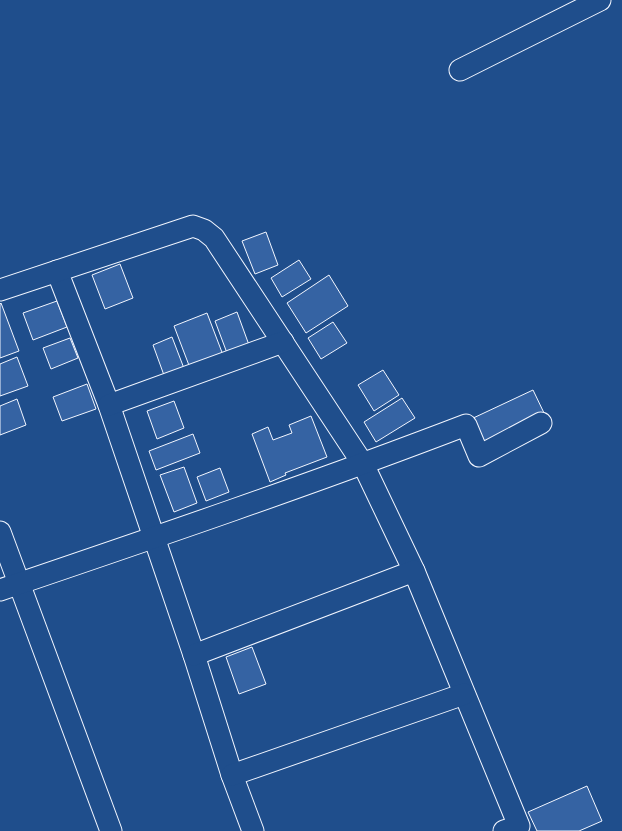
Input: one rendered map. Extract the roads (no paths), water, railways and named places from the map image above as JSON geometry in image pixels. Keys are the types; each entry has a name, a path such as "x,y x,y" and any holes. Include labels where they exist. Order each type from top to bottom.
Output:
{"street":[{"path":"460,70 600,0"},
{"path":"0,290 193,226 204,230 214,238 363,464 414,571 464,694 515,829"},
{"path":"57,270 109,405 194,655 232,774 253,831"},
{"path":"109,405 283,342"},
{"path":"10,586 153,538 363,464 466,425 479,456 541,423"},
{"path":"0,532 10,586 111,831"},
{"path":"194,655 414,571"},
{"path":"232,774 464,694"}]}
